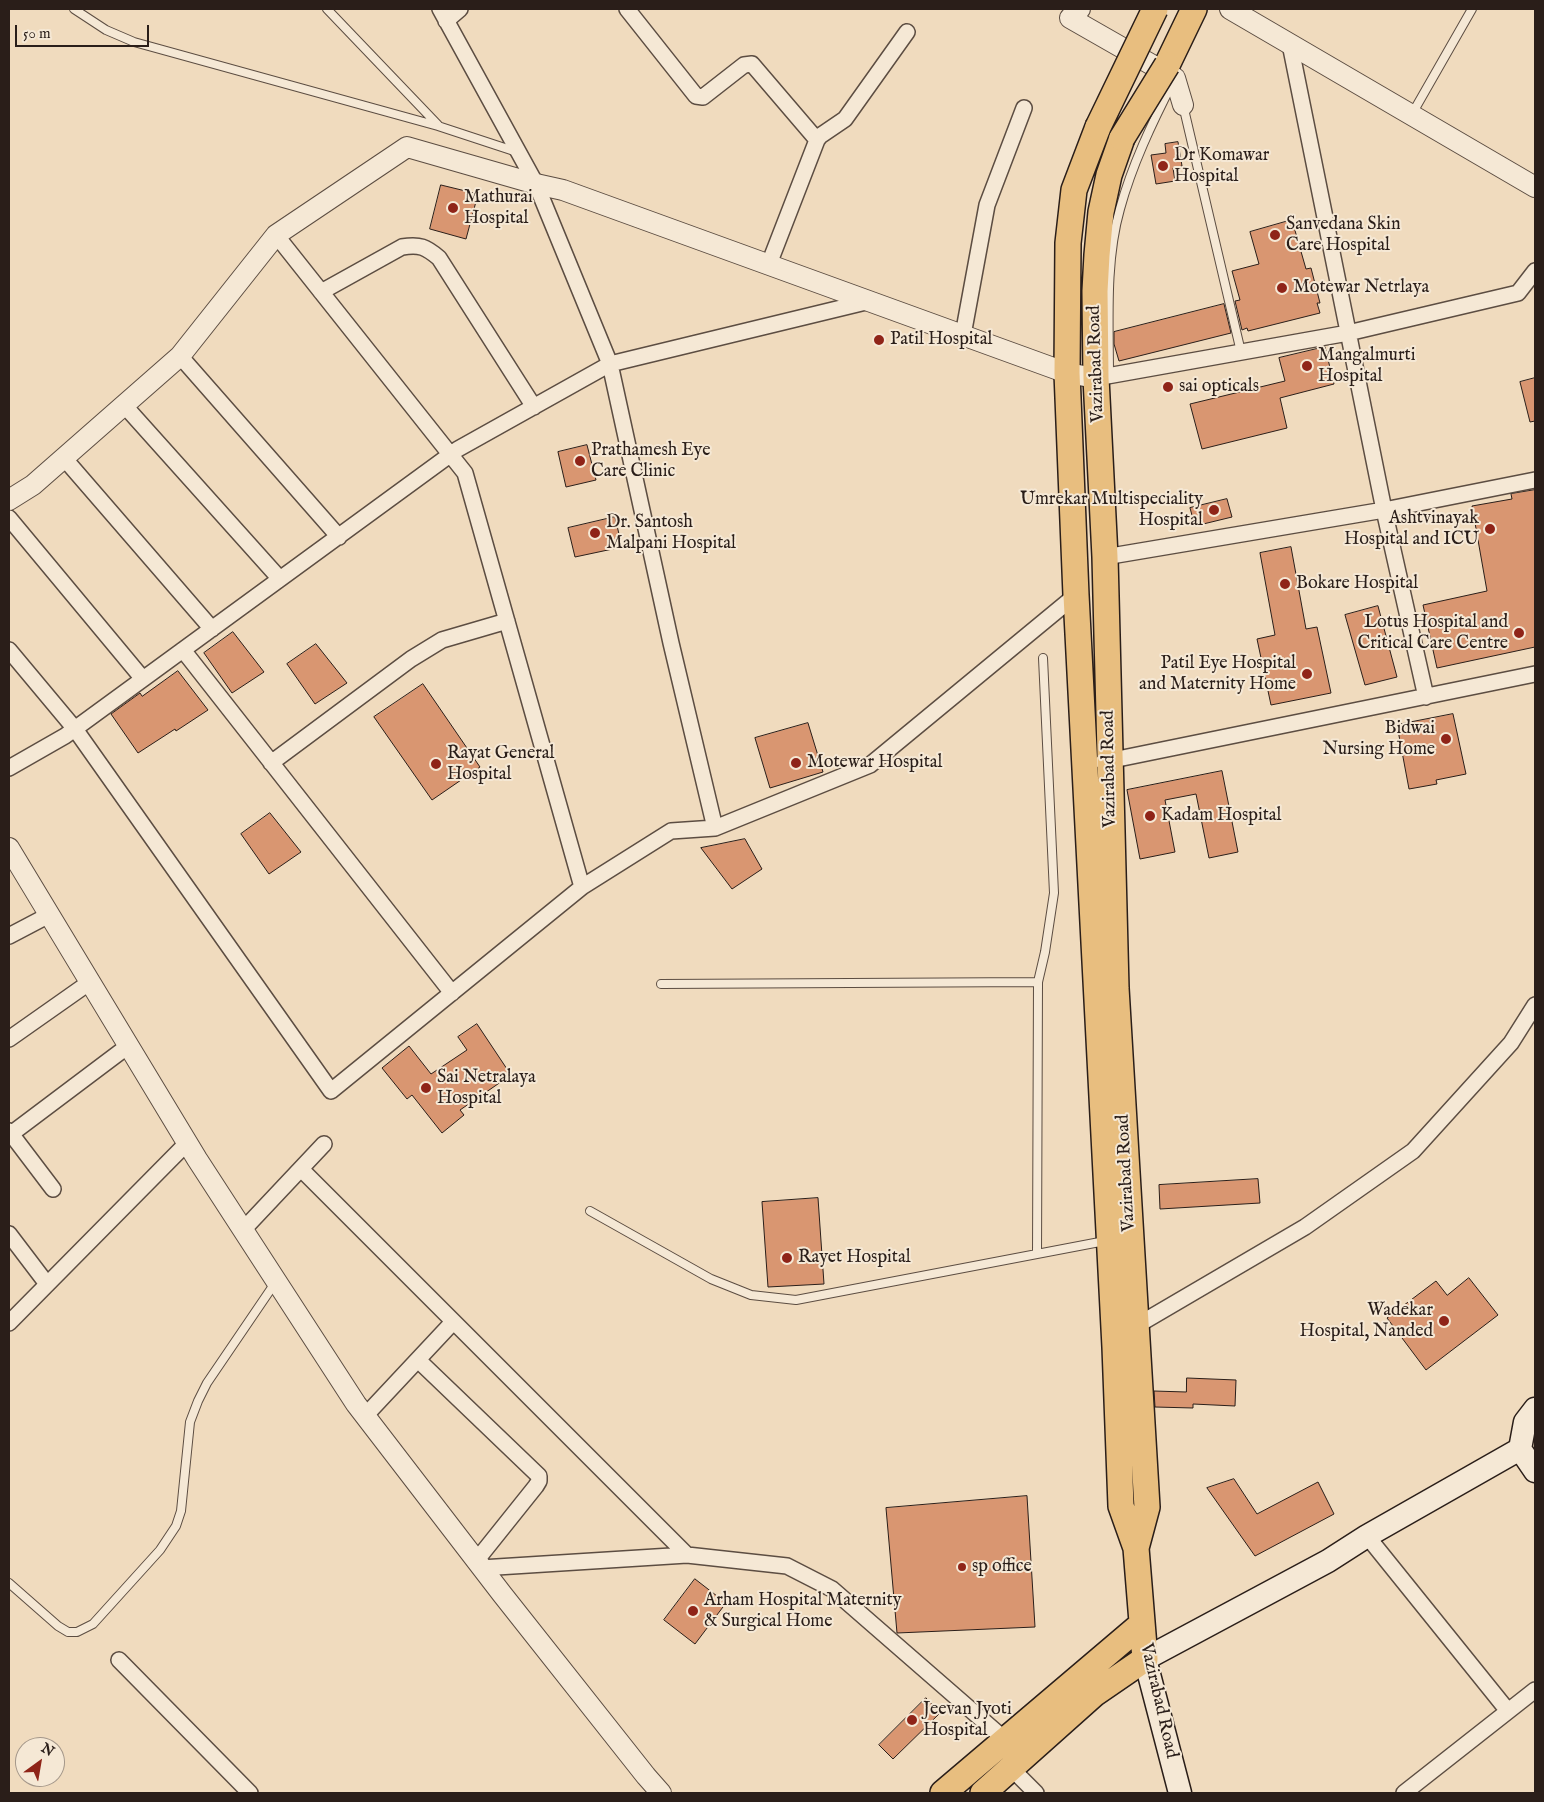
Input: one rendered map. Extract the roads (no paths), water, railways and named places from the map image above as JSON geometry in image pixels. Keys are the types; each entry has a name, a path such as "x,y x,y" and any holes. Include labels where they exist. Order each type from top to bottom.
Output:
{"main road":[{"name":"Vazirabad Road","path":"1155,9 1098,127 1074,190 1068,243 1067,372 1076,595 1110,1241 1121,1506 1136,1548 1145,1659 1180,1793"},
{"name":"Vazirabad Road","path":"1136,1548 1147,1507 1116,988 1102,474 1102,377 1095,291 1102,212 1109,175 1122,138 1167,65 1194,9"},
{"path":"1071,476 1102,474"},
{"path":"1535,1409 1524,1422 1520,1449 1535,1471"},
{"path":"944,1793 1013,1755 1094,1694 1145,1659 1328,1561 1367,1536 1520,1449"},
{"path":"982,1793 1013,1755 1142,1624"}],"street":[{"path":"460,9 443,15 536,184 610,364 671,643 715,828"},
{"path":"627,9 696,96 703,97 744,65 752,64 817,140"},
{"path":"1080,9 1070,18 1175,78 1183,105"},
{"path":"1230,9 1535,187"},
{"path":"769,264 817,140 845,119 907,32"},
{"path":"1290,44 1384,510 1426,696"},
{"path":"963,335 987,205 1024,108"},
{"path":"9,500 33,485 180,356 276,235 406,147 563,190 1067,372 1102,377 1348,333 1518,293 1535,271"},
{"path":"276,235 465,472 582,887"},
{"path":"321,292 402,247 414,245 428,248 439,258 534,407"},
{"path":"9,768 75,730 450,455 610,364 871,301"},
{"path":"180,356 339,536"},
{"path":"124,405 280,579"},
{"path":"64,458 212,629"},
{"path":"1105,557 1384,510 1535,480"},
{"path":"9,518 143,679"},
{"path":"9,650 75,730 330,1091 582,887 671,831 715,828 870,765 1076,595"},
{"path":"271,763 411,659 442,640 507,621"},
{"path":"183,650 452,993"},
{"path":"1085,764 1109,761 1535,674"},
{"path":"9,848 187,1143 365,1416 479,1564 661,1793"},
{"path":"9,936 49,915"},
{"path":"9,1039 90,982"},
{"path":"1136,1326 1305,1227 1414,1151 1530,1024 1535,1005"},
{"path":"54,1189 10,1132 128,1046"},
{"path":"9,1323 187,1143"},
{"path":"243,1230 324,1144"},
{"path":"301,1169 687,1555"},
{"path":"9,1234 47,1284"},
{"path":"365,1416 453,1322"},
{"path":"418,1360 539,1476 536,1486 479,1564"},
{"path":"1367,1536 1508,1711"},
{"path":"479,1564 687,1555 787,1566 832,1589 1013,1755 1036,1793"},
{"path":"119,1660 250,1793"},
{"path":"1404,1793 1535,1690"}],"lane":[{"path":"74,9 106,30 134,42 438,126 519,153"},
{"path":"327,9 438,126"},
{"path":"1412,115 1472,9"},
{"path":"1102,377 1114,242 1120,210 1132,170 1175,78"},
{"path":"1183,105 1241,352"},
{"path":"1037,1254 1038,982 1045,952 1054,893 1043,658"},
{"path":"661,984 1038,982"},
{"path":"590,1211 711,1279 751,1295 796,1300 1110,1241"},
{"path":"9,1584 58,1626 68,1632 77,1632 93,1624 160,1550 176,1526 181,1511 190,1422 198,1401 207,1383 276,1282"}],"place":[{"name":"Dr Komawar Hospital","path":"1163,166"},
{"name":"Mathurai Hospital","path":"453,208"},
{"name":"Sanvedana Skin Care Hospital","path":"1275,235"},
{"name":"Motewar Netrlaya","path":"1282,288"},
{"name":"Patil Hospital","path":"879,340"},
{"name":"Mangalmurti Hospital","path":"1307,366"},
{"name":"sai opticals","path":"1168,387"},
{"name":"Prathamesh Eye Care Clinic","path":"580,461"},
{"name":"Umrekar Multispeciality Hospital","path":"1214,510"},
{"name":"Ashtvinayak Hospital and ICU","path":"1490,529"},
{"name":"Dr. Santosh Malpani Hospital","path":"595,533"},
{"name":"Bokare Hospital","path":"1285,584"},
{"name":"Lotus Hospital and Critical Care Centre","path":"1519,633"},
{"name":"Patil Eye Hospital and Maternity Home","path":"1307,674"},
{"name":"Bidwai Nursing Home","path":"1446,739"},
{"name":"Motewar Hospital","path":"796,763"},
{"name":"Rayat General Hospital","path":"436,764"},
{"name":"Kadam Hospital","path":"1150,816"},
{"name":"Sai Netralaya Hospital","path":"426,1088"},
{"name":"Rayet Hospital","path":"787,1258"},
{"name":"Wadekar Hospital, Nanded","path":"1444,1321"},
{"name":"sp office","path":"962,1567"},
{"name":"Arham Hospital Maternity & Surgical Home","path":"693,1611"},
{"name":"Jeevan Jyoti Hospital","path":"912,1720"}]}
